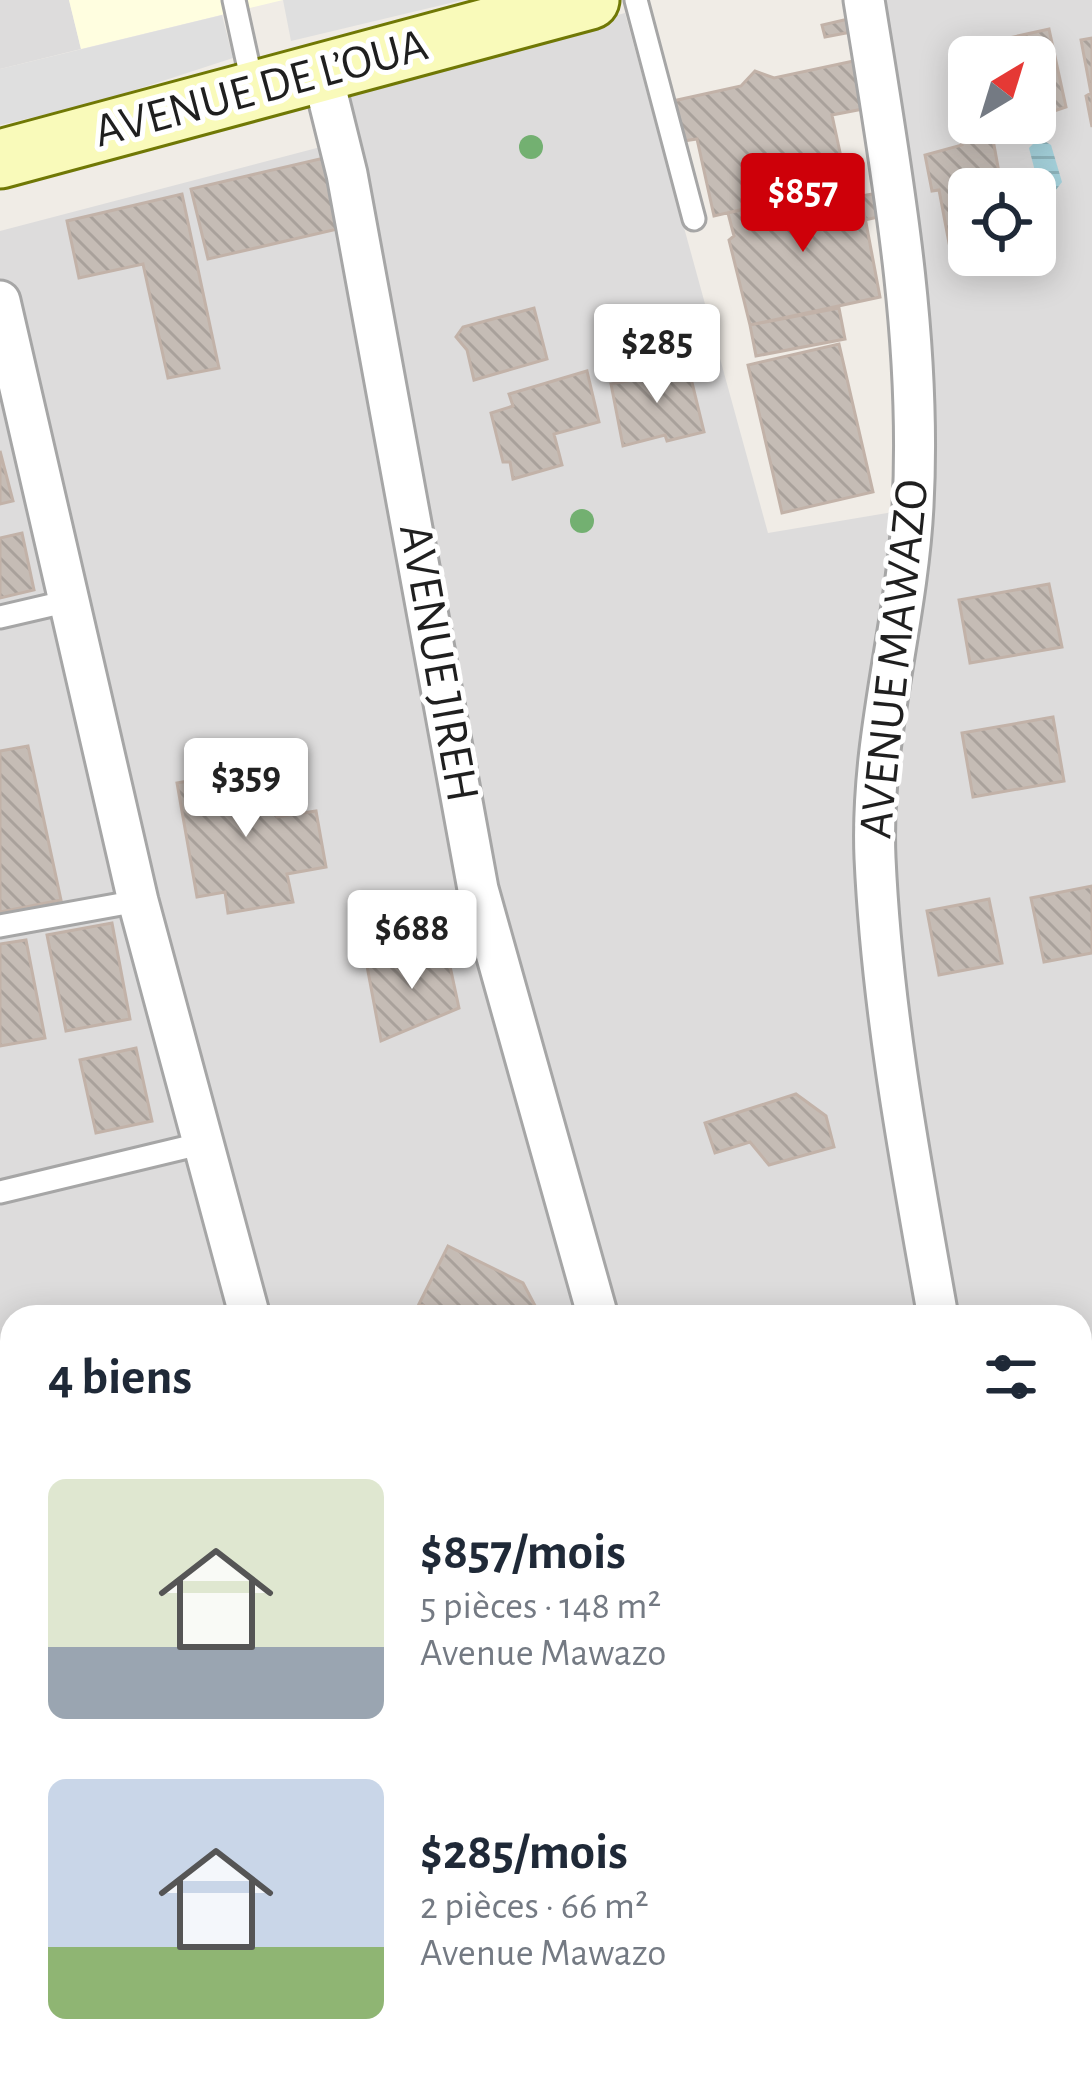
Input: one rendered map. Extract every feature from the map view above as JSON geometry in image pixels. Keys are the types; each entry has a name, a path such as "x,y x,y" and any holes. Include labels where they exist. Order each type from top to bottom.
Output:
{"main road":[{"name":"AVENUE DE L’OUA","path":"0,159 578,2"}],"street":[{"name":"AVENUE MAWAZO","path":"865,0 896,206 916,387 913,511 881,724 875,856 885,997 936,1305"},
{"name":"AVENUE JIREH","path":"322,73 347,174 478,889 595,1305"},
{"path":"0,301 138,901 247,1305"}],"lane":[{"path":"234,0 254,91"},
{"path":"636,0 694,219"},
{"path":"0,617 69,602"},
{"path":"0,926 138,901"},
{"path":"0,1192 204,1143"}],"shaded area":[{"path":"0,0 69,0 81,49 0,69"},
{"path":"69,0 283,0 81,49"},
{"path":"283,0 463,0 291,41"},
{"path":"885,0 1092,0 1092,1305 0,1305 0,231 351,139 345,88 625,13 768,533 929,506 933,363"},
{"path":"222,15 233,58 95,103 0,125 0,69"}],"water":[{"path":"1051,145 1062,182 1056,190 1056,168 1034,168 1029,148"}],"building":[{"path":"848,19 851,32 825,37 822,25"},
{"path":"1049,29 1051,36 1018,36"},
{"path":"1092,38 1092,127 1081,40"},
{"path":"858,60 868,108 832,115 847,185 714,216 697,139 683,141 673,101 741,86 755,71 774,78"},
{"path":"1056,61 1066,107 1056,110"},
{"path":"994,144 998,168 948,168 948,238 939,190 932,191 925,155 962,145"},
{"path":"337,155 355,225 208,259 191,189"},
{"path":"847,185 861,196 880,297 750,325 729,240 734,236 728,213"},
{"path":"884,192 887,215 865,220 861,196"},
{"path":"182,194 219,368 168,378 143,264 79,278 67,221"},
{"path":"534,308 547,359 474,380 467,350 456,337 463,327"},
{"path":"839,308 845,339 756,356 750,325"},
{"path":"839,344 873,492 782,513 748,365"},
{"path":"661,363 662,375 689,370 704,432 667,441 665,435 623,446 611,384 637,379 635,370"},
{"path":"587,371 599,422 554,434 562,465 513,479 510,462 503,462 491,413 513,406 509,394"},
{"path":"0,451 13,501 0,504"},
{"path":"22,533 34,590 0,598 0,538"},
{"path":"1049,584 1062,647 970,663 959,600"},
{"path":"1053,717 1064,781 973,797 962,733"},
{"path":"28,746 61,900 0,912 0,751"},
{"path":"268,767 277,817 316,811 326,867 287,874 293,902 228,913 225,892 197,897 177,783"},
{"path":"1092,886 1092,953 1044,962 1031,898"},
{"path":"989,899 1002,963 939,975 927,911"},
{"path":"112,923 130,1019 66,1031 47,935"},
{"path":"26,940 45,1038 0,1046 0,944"},
{"path":"447,952 459,1008 381,1041 367,966"},
{"path":"136,1048 152,1121 96,1133 80,1060"},
{"path":"796,1094 826,1116 834,1147 769,1165 750,1142 715,1153 705,1123"},
{"path":"448,1246 523,1283 535,1305 422,1305"}]}
